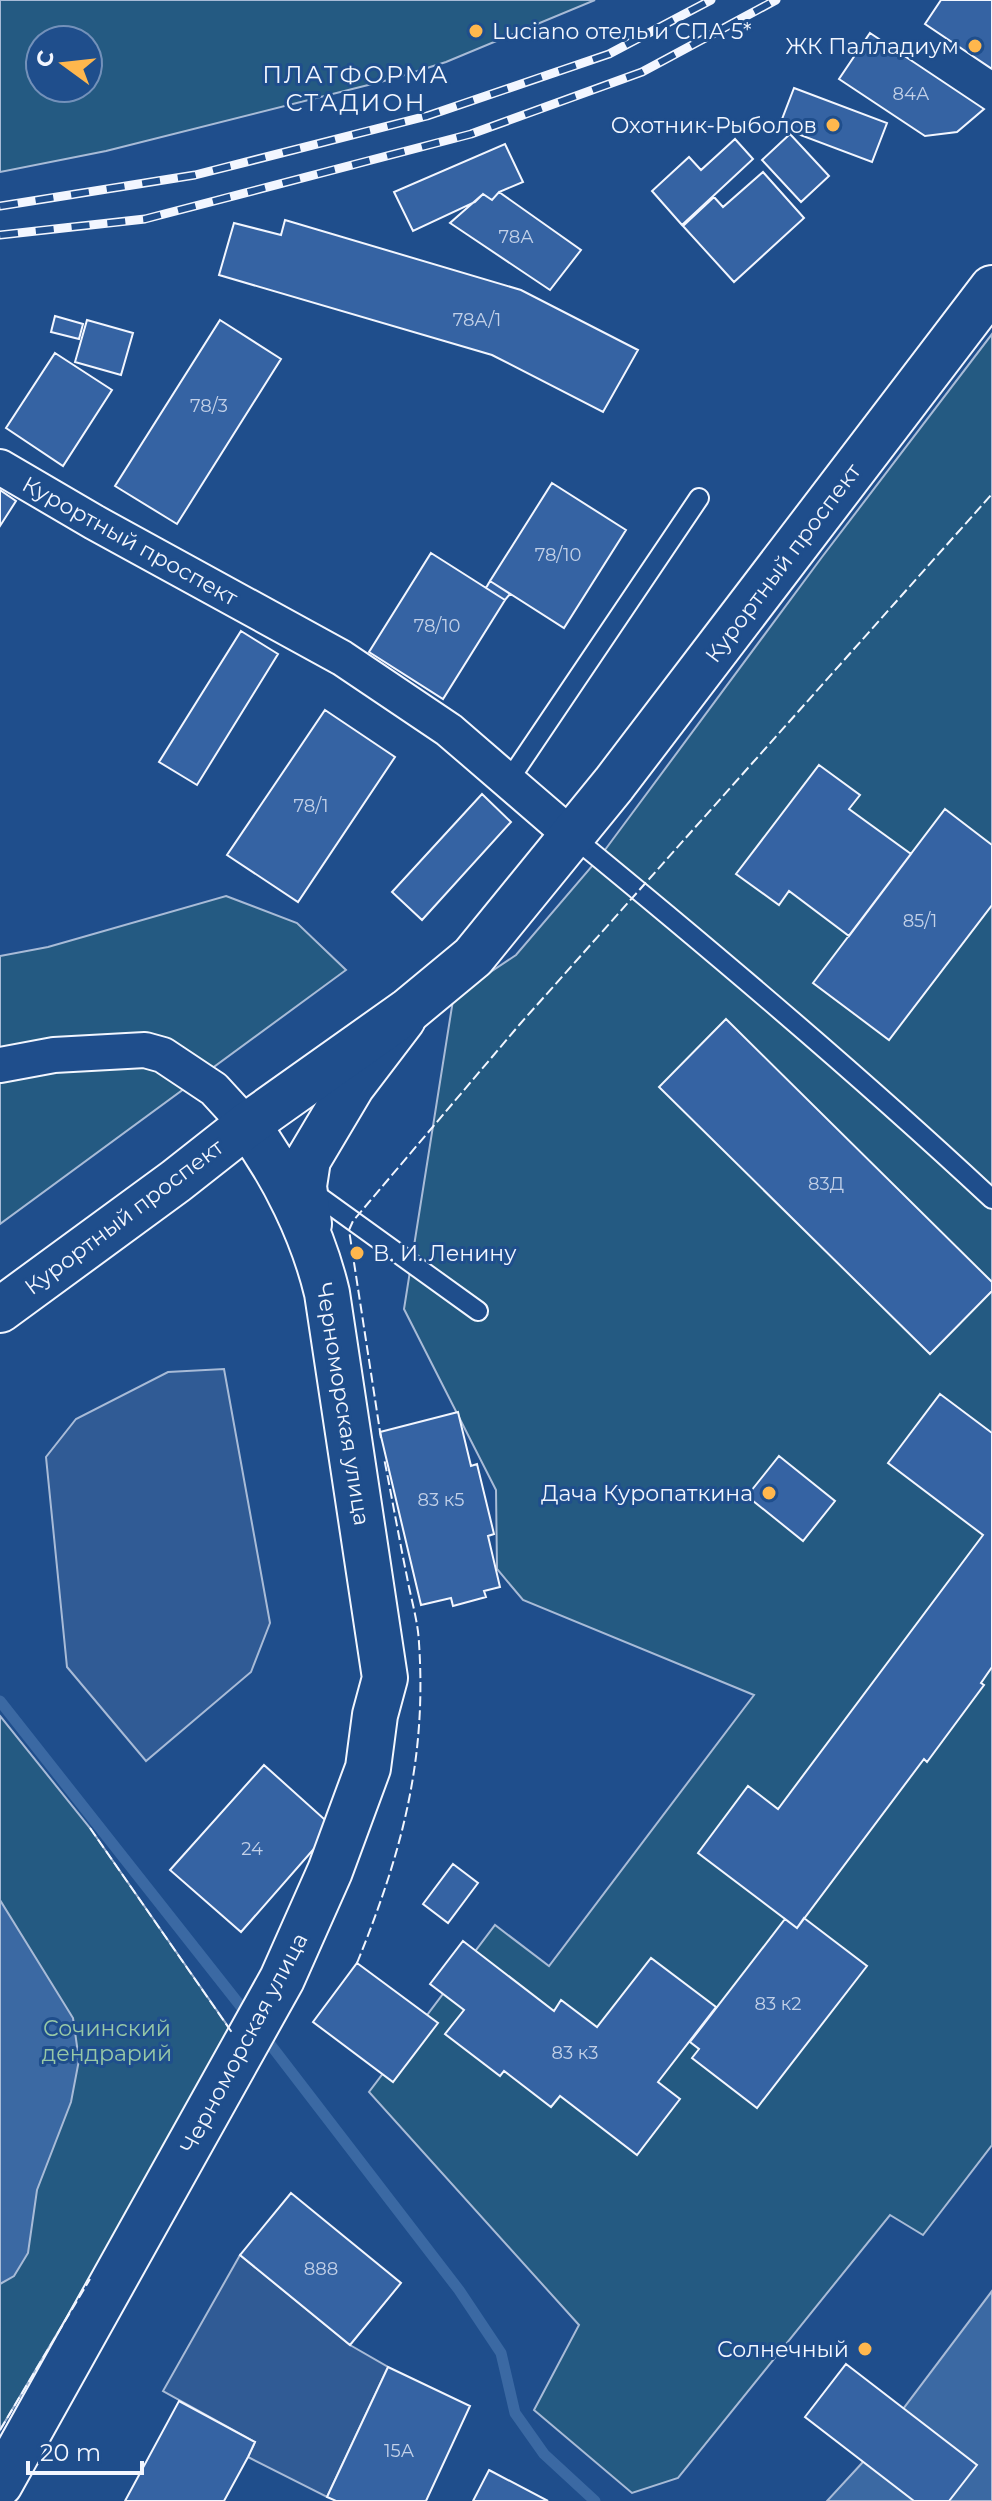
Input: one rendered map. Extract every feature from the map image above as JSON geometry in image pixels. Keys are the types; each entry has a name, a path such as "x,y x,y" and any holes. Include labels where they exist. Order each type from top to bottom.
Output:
{"main road":[{"name":"Курортный проспект","path":"0,1310 247,1125 409,1010 473,957 572,836 992,288"},
{"name":"Черноморская улица","path":"0,2484 282,1979 330,1871 368,1768 375,1715 385,1678 327,1293 311,1239 304,1186 308,1160 352,1086 409,1010"},
{"name":"Черноморская улица","path":"247,1125 263,1145 311,1239"}],"street":[{"name":"Курортный проспект","path":"0,467 342,658 449,730 572,836"},
{"name":"Курортный проспект","path":"0,1065 54,1055 145,1050 163,1055 214,1089 247,1125"}],"lane":[{"path":"509,780 699,498"},
{"path":"572,836 899,1111 992,1199"},
{"path":"304,1186 478,1311"}],"green space":[{"path":"0,0 595,0 446,62 392,79 106,151 0,172"},
{"path":"992,334 992,2145 923,2235 890,2215 678,2478 632,2493 534,2410 579,2325 369,2092 495,1925 549,1966 754,1695 523,1600 497,1569 496,1490 404,1309 453,1000 516,955 599,858"},
{"path":"226,896 297,923 346,970 0,1224 0,956 48,947"},
{"name":"Сочинский дендрарий","path":"0,1716 90,1828 234,2035 0,2430"}],"shaded area":[{"path":"224,1369 270,1623 251,1672 146,1761 67,1667 46,1457 76,1419 168,1372"},
{"path":"0,1900 73,2018 79,2060 71,2102 37,2190 28,2253 14,2276 0,2284"},
{"path":"240,2255 350,2345 388,2367 327,2497 248,2457 255,2442 163,2391"},
{"path":"992,2291 992,2501 827,2501 863,2462"}],"building":[{"name":"ЖК Палладиум","path":"941,0 992,0 992,69 925,24"},
{"path":"870,33 984,109 957,132 925,136 839,79"},
{"name":"Охотник-Рыболов","path":"794,88 887,123 872,162 779,127"},
{"path":"790,134 829,176 801,202 762,160"},
{"path":"735,139 753,159 682,225 652,191 689,157 701,170"},
{"path":"505,144 523,182 499,192 492,200 483,194 475,202 413,231 394,192"},
{"path":"763,172 804,218 734,282 683,226 714,197 723,207"},
{"path":"499,192 581,250 550,290 450,223 483,194 492,200"},
{"path":"285,220 521,290 638,350 603,412 492,355 219,275 234,223 281,235"},
{"path":"55,316 83,324 79,339 51,332"},
{"path":"87,320 133,333 121,375 75,362"},
{"path":"220,320 281,359 177,524 115,486"},
{"path":"55,353 112,390 63,466 6,428"},
{"path":"552,483 626,530 564,628 490,581"},
{"path":"0,490 16,501 0,526"},
{"path":"431,553 505,600 443,699 369,652"},
{"path":"490,581 510,594 505,600 486,588"},
{"path":"241,631 278,654 197,785 159,762"},
{"path":"325,710 395,757 298,902 227,855"},
{"path":"819,765 860,795 849,809 911,854 849,936 789,891 779,905 736,874"},
{"path":"482,794 511,822 422,920 392,892"},
{"path":"945,809 992,845 992,905 889,1040 813,983"},
{"path":"726,1019 992,1282 992,1291 930,1354 659,1087"},
{"path":"940,1394 992,1433 992,1667 981,1683 984,1685 927,1762 924,1759 797,1928 698,1853 748,1786 778,1809 983,1535 888,1463"},
{"path":"458,1412 471,1466 477,1464 494,1534 488,1536 500,1587 484,1591 486,1597 453,1606 451,1598 421,1605 380,1432"},
{"path":"779,1456 835,1501 803,1541 747,1496"},
{"path":"264,1765 333,1827 241,1932 170,1870"},
{"path":"453,1864 478,1883 448,1923 423,1904"},
{"path":"804,1918 867,1966 757,2108 692,2058 699,2049 690,2042 785,1919 797,1928"},
{"path":"463,1941 554,2011 561,2000 597,2027 651,1958 716,2007 658,2082 680,2099 637,2155 560,2096 551,2107 504,2071 500,2076 445,2034 464,2010 430,1984"},
{"path":"357,1963 438,2023 393,2082 313,2022"},
{"path":"291,2193 401,2283 350,2345 240,2255"},
{"path":"846,2364 977,2465 949,2501 914,2501 805,2417"},
{"path":"388,2367 470,2406 426,2501 336,2501 327,2497"},
{"path":"179,2401 255,2442 248,2457 224,2501 125,2501"},
{"path":"489,2470 548,2501 473,2501"}],"waterway":[{"path":"0,1701 250,2018"},
{"path":"263,2035 459,2290 501,2353 515,2413 544,2454 595,2501"}],"railway":[{"path":"0,206 195,175 427,116 609,54 711,0"},
{"path":"0,235 145,219 471,134 642,72 776,0"}],"fence":[{"path":"381,1438 349,1230 353,1221 520,1024 992,494"},
{"path":"357,1963 398,1845 408,1807 419,1728 416,1618 384,1458"},
{"path":"90,1828 233,2034"},
{"path":"0,2430 90,2279"}],"place":[{"name":"Luciano отель и СПА 5*","path":"476,31"},
{"name":"ЖК Палладиум","path":"975,46"},
{"name":"Охотник-Рыболов","path":"833,125"},
{"name":"В. И. Ленину","path":"357,1253"},
{"name":"Дача Куропаткина","path":"769,1493"},
{"name":"Солнечный","path":"865,2349"}],"district":[{"name":"ПЛАТФОРМА СТАДИОН","path":"356,88"}]}
